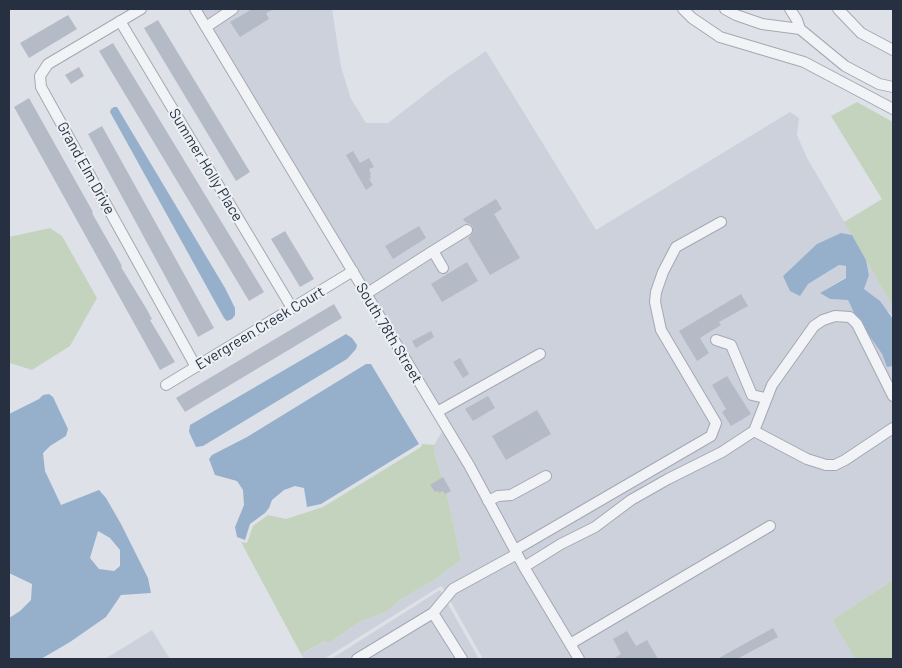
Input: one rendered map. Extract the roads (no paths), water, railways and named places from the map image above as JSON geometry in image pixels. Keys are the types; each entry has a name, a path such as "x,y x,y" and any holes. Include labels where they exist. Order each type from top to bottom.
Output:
{"street":[{"name":"Grand Elm Drive","path":"141,9 48,64 40,76 41,87 196,368"},
{"name":"South 78th Street","path":"195,9 469,465 524,567 579,659"},
{"path":"206,27 233,9"},
{"path":"682,9 720,37 804,62 893,109"},
{"path":"725,9 762,24 800,28"},
{"path":"790,9 800,28 845,66 879,84 893,87"},
{"path":"838,9 861,33 893,50"},
{"name":"Summer Holly Place","path":"120,22 292,308"},
{"path":"357,659 433,613 453,589 711,436 716,424 661,330 655,302 656,292 663,272 676,247 721,222"},
{"path":"366,294 467,230"},
{"path":"433,251 443,268"},
{"name":"Evergreen Creek Court","path":"166,385 353,272"},
{"path":"524,567 560,544 596,527 632,500 668,479 722,452 754,431 765,398 772,385 814,326 823,320 835,316 850,317 857,324 893,396"},
{"path":"716,340 731,345 752,395 765,398"},
{"path":"437,412 540,354"},
{"path":"754,431 807,459 826,465 835,465 893,428"},
{"path":"488,501 498,496 511,495 546,476"},
{"path":"570,644 770,526"},
{"path":"433,613 462,659"}],"water":[{"path":"114,107 117,107 225,288 235,308 235,315 232,319 227,321 224,318 110,112"},
{"path":"841,233 852,235 866,260 869,275 864,289 880,301 893,319 893,366 887,367 882,354 855,315 848,300 830,299 820,293 846,278 846,266 839,265 808,284 800,296 790,291 783,276 817,244"},
{"path":"346,334 357,345 356,349 347,359 203,446 196,447 189,432 190,425"},
{"path":"366,364 371,364 419,444 321,504 307,507 304,488 295,486 284,490 272,500 265,513 250,524 245,540 237,537 235,527 244,505 243,490 237,481 215,475 209,459 212,455 247,437"},
{"path":"49,394 53,397 68,429 66,436 43,453 45,471 61,505 99,490 106,498 121,524 148,578 151,593 121,595 106,617 41,659 9,659 9,618 20,611 31,600 32,584 9,573 9,414 39,399 43,395","holes":["98,531 110,538 120,550 120,566 114,571 99,569 90,558"]}]}
